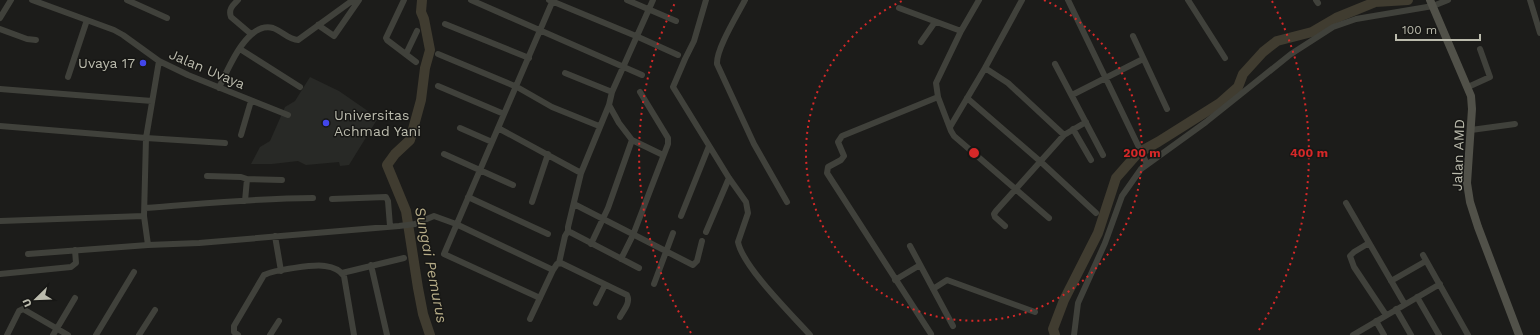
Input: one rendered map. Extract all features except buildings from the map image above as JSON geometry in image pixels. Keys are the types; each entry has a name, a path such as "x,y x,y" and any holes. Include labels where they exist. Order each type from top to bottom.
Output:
{"street":[{"path":"0,18 11,0"},
{"name":"Jalan Uvaya","path":"32,0 108,27 123,35 159,62 188,76 288,116"},
{"path":"127,0 167,18"},
{"path":"238,0 230,9 229,13 251,34"},
{"path":"219,88 240,49 251,34 258,29 268,27 274,28 298,40 353,0"},
{"path":"318,25 334,36 359,0"},
{"path":"404,0 386,38 416,62"},
{"path":"471,0 642,75"},
{"path":"627,0 676,21"},
{"path":"530,319 553,270 559,263 565,236 568,232 581,173 609,104 612,92 652,0"},
{"path":"706,0 694,40 673,87 728,178 746,202 748,213 738,242 742,252 773,294 810,335"},
{"path":"745,0 730,27 719,54 717,64 754,144 787,202"},
{"path":"979,0 961,31 937,80 936,88 938,97 954,136 1049,218"},
{"path":"950,127 986,68 1022,0"},
{"path":"1068,0 1146,161"},
{"path":"1188,0 1226,58"},
{"path":"1074,335 1078,303 1105,243 1122,196 1146,161 1206,122 1292,54 1332,27 1356,18 1431,2 1448,0"},
{"path":"1530,0 1540,34"},
{"path":"540,298 444,254 541,31 551,1 678,55"},
{"name":"Jalan AMD","path":"1431,2 1468,87 1472,104 1467,183 1470,202 1519,335"},
{"path":"899,8 961,31"},
{"path":"68,77 87,20"},
{"path":"921,42 935,22"},
{"path":"445,24 529,58"},
{"path":"0,30 27,39 36,40"},
{"path":"406,54 417,31"},
{"path":"1133,36 1167,109"},
{"path":"240,49 300,87"},
{"path":"1468,87 1490,77 1480,49"},
{"path":"438,54 517,87 552,107 600,126"},
{"path":"1072,95 1143,59"},
{"path":"148,245 144,216 146,138 159,62"},
{"path":"1055,64 1103,155"},
{"path":"986,68 1008,83 1064,135"},
{"path":"565,73 612,92"},
{"path":"438,86 504,114"},
{"path":"0,89 152,101"},
{"path":"621,259 633,234 668,144 668,138 640,92"},
{"path":"931,334 895,280 827,170 828,167 843,159 844,156 838,142 842,136 938,97"},
{"path":"967,98 1041,162 1096,213"},
{"path":"241,135 251,101"},
{"path":"609,104 619,123 632,140 663,155"},
{"path":"1005,226 995,217 994,214 1064,135 1086,122"},
{"path":"1471,130 1515,124"},
{"path":"0,126 225,143"},
{"path":"460,128 492,142"},
{"path":"498,128 581,173"},
{"path":"1073,130 1091,160"},
{"path":"591,244 603,220 632,140"},
{"path":"680,216 709,146"},
{"path":"444,154 513,185"},
{"path":"532,202 548,154"},
{"path":"207,176 238,176 247,179 282,180"},
{"path":"706,232 728,178"},
{"path":"245,201 247,179"},
{"path":"332,199 386,197 388,201 390,226"},
{"path":"468,197 548,234"},
{"path":"144,208 268,198 313,198"},
{"path":"1346,203 1404,303"},
{"path":"574,204 666,252 695,264 698,261 702,241"},
{"path":"0,221 144,216"},
{"path":"28,254 148,245 199,243 399,226 415,224 434,216 456,224 553,270"},
{"path":"568,232 639,268"},
{"path":"654,284 673,233"},
{"path":"274,236 281,271"},
{"path":"1369,243 1350,256 1354,267 1386,315"},
{"path":"910,246 953,326"},
{"path":"1,271 71,268 76,264 75,250"},
{"path":"1423,255 1468,335"},
{"path":"342,273 404,258"},
{"path":"1391,281 1426,261"},
{"path":"559,263 563,263 628,297 628,302 620,317"},
{"path":"371,265 387,335"},
{"path":"238,335 234,332 234,326 262,277 267,274 281,271 320,266 331,267 342,273 345,279 354,335"},
{"path":"895,280 920,266"},
{"path":"96,335 134,272"},
{"path":"933,289 947,280 1035,312"},
{"path":"1355,334 1404,303 1440,284"},
{"path":"596,303 605,285"},
{"path":"1417,297 1439,335"},
{"path":"53,335 75,298"},
{"path":"6,335 19,311 22,309 68,335"},
{"path":"1396,309 1411,335"},
{"path":"139,335 155,310"},
{"path":"270,335 279,321"},
{"path":"1376,321 1384,335"}],"shaded area":[{"name":"Universitas Achmad Yani","path":"310,77 339,91 378,118 349,165 340,166 339,162 306,165 298,161 272,164 251,164 260,147 270,141 285,107 295,101"}],"waterway":[{"name":"Sungai Pemurus","path":"422,0 421,12 424,19 430,50 425,68 421,100 410,140 395,154 387,165 406,211 423,314 430,335"},
{"path":"1055,335 1053,329 1064,300 1098,233 1116,178 1138,153 1220,103 1238,87 1243,74 1263,52 1277,41 1312,32 1336,18 1375,2 1408,0"}],"place":[{"name":"Uvaya 17","path":"143,63"},
{"name":"Universitas Achmad Yani","path":"326,123"}]}
